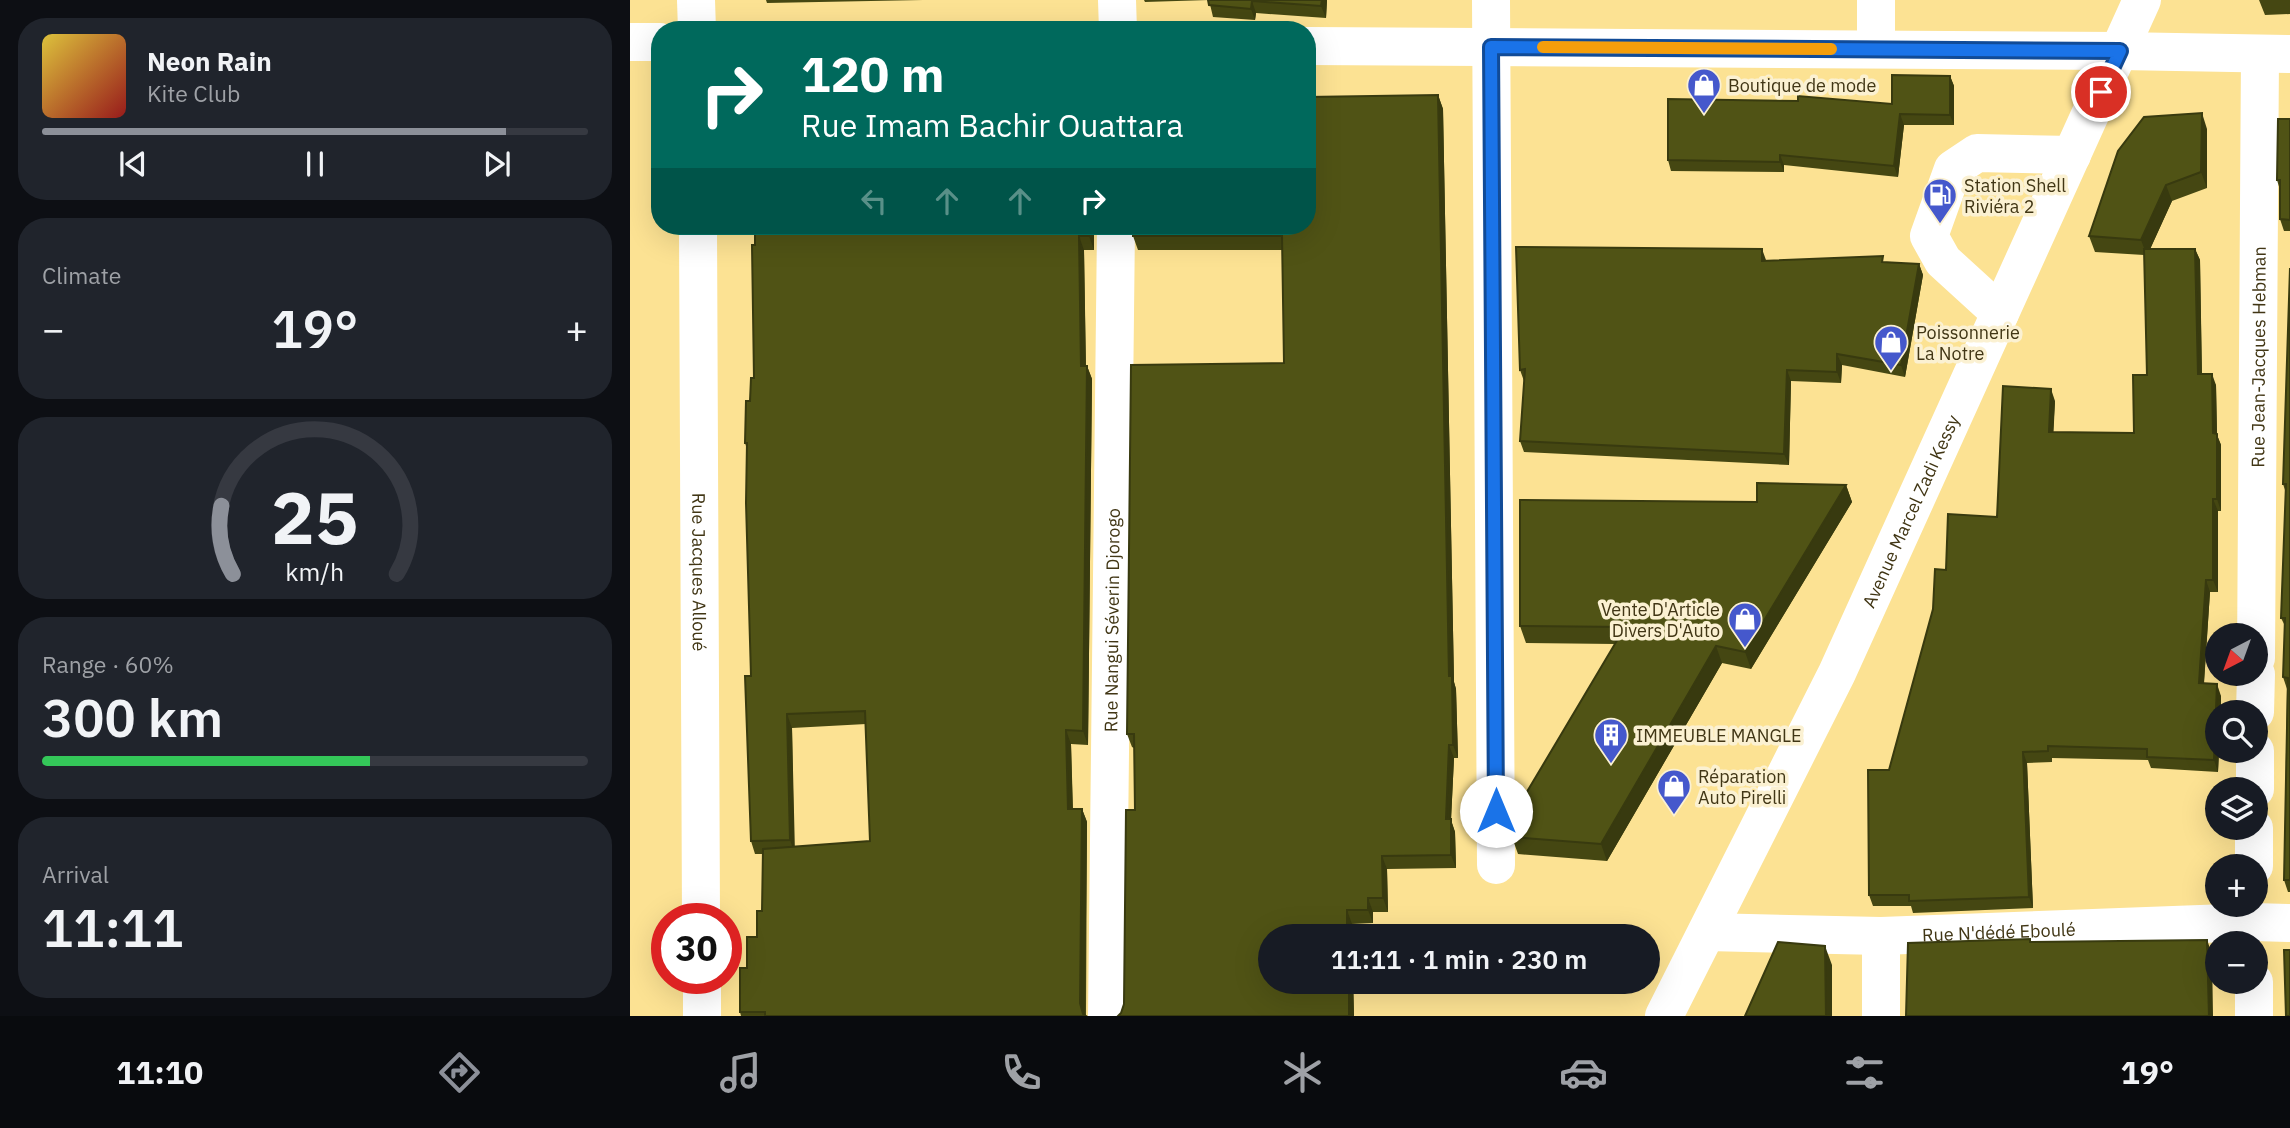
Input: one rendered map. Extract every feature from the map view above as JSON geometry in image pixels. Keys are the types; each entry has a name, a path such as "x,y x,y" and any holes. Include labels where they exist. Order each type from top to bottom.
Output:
{"street":[{"path":"696,0 697,21"},
{"path":"1117,0 1118,21"},
{"path":"1491,0 1496,866"},
{"path":"1875,0 1876,49"},
{"name":"Avenue Marcel Zadi Kessy","path":"1664,1016 1837,673 2142,0"},
{"path":"630,42 651,43"},
{"path":"1316,46 2275,54"},
{"name":"Rue Jean-Jacques Hebman","path":"2257,623 2275,54"},
{"path":"2000,313 1943,261 1929,236 1953,169 1977,153 2072,155"},
{"name":"Rue Jacques Alloué","path":"698,235 701,903"},
{"name":"Rue Nangui Séverin Djorogo","path":"1108,1016 1116,235"},
{"name":"Rue N'dédé Eboulé","path":"1707,932 1881,936 2263,923"},
{"path":"1881,936 1881,1016"},
{"path":"702,994 702,1016"},
{"path":"2254,994 2254,1016"}],"building":[{"path":"1208,0 1322,0 1321,6 1252,1 1251,9 1209,5"},
{"path":"1892,75 1950,76 1950,115 1900,114 1894,166 1780,155 1780,162 1668,160 1668,99 1798,101 1798,96 1892,104"},
{"path":"1438,95 1449,676 1452,676 1453,745 1449,745 1446,819 1451,819 1451,855 1382,856 1383,898 1368,898 1368,910 1347,910 1347,924 1258,924 1258,994 1349,994 1349,1016 1118,1016 1124,1004 1126,810 1135,810 1134,734 1127,734 1131,365 1284,363 1282,236 1133,235 1316,235 1316,97"},
{"path":"2202,113 2201,172 2166,185 2141,240 2089,236 2118,151 2144,117"},
{"path":"2278,119 2290,119 2290,220 2280,219 2280,180 2277,180"},
{"path":"755,235 1089,235 1079,236 1081,366 1087,366 1083,731 1066,730 1068,809 1082,809 1080,1003 1086,1016 765,1016 765,1012 740,1012 742,968 747,968 747,937 757,937 757,911 762,911 763,849 870,841 865,711 787,714 790,840 751,841 745,676 751,676 745,443 746,401 750,401 751,378 754,378 752,245 755,245"},
{"path":"1516,247 1762,249 1762,261 1883,256 1882,262 1919,264 1901,365 1837,354 1837,372 1787,370 1784,454 1520,441 1525,369 1520,370"},
{"path":"2144,249 2195,249 2198,374 2212,374 2213,433 2217,434 2217,499 2213,499 2213,580 2206,580 2199,683 2217,686 2216,700 2205,700 2205,760 2147,757 2147,749 2048,746 2048,751 2023,752 2029,897 1909,901 1909,895 1869,895 1868,770 1889,770 1933,609 1935,569 1946,570 1948,514 1997,517 2003,386 2051,389 2049,432 2134,433 2133,375 2147,375"},
{"path":"2290,268 2290,880 2284,880 2288,678 2283,677 2285,618 2281,618"},
{"path":"1757,483 1846,485 1745,652 1716,646 1601,844 1512,837 1512,817 1625,627 1520,626 1520,500 1757,502"},
{"path":"2030,939 2030,942 2205,940 2205,994 2208,994 2209,1016 1906,1016 1908,943"},
{"path":"1778,942 1825,946 1826,1016 1745,1016"},
{"path":"2284,950 2290,950 2290,1016 2286,1016"}],"slow traffic":[{"path":"1543,47 1831,49"}],"place":[{"name":"Boutique de mode","path":"1704,115"},
{"name":"Station Shell Riviéra 2","path":"1940,225"},
{"name":"Poissonnerie La Notre","path":"1891,372"},
{"name":"Vente D'Article Divers D'Auto","path":"1745,649"},
{"name":"IMMEUBLE MANGLE","path":"1611,765"},
{"name":"Réparation Auto Pirelli","path":"1674,816"}],"route":[{"path":"1496,811 1491,47 2120,51 2101,92"}]}
